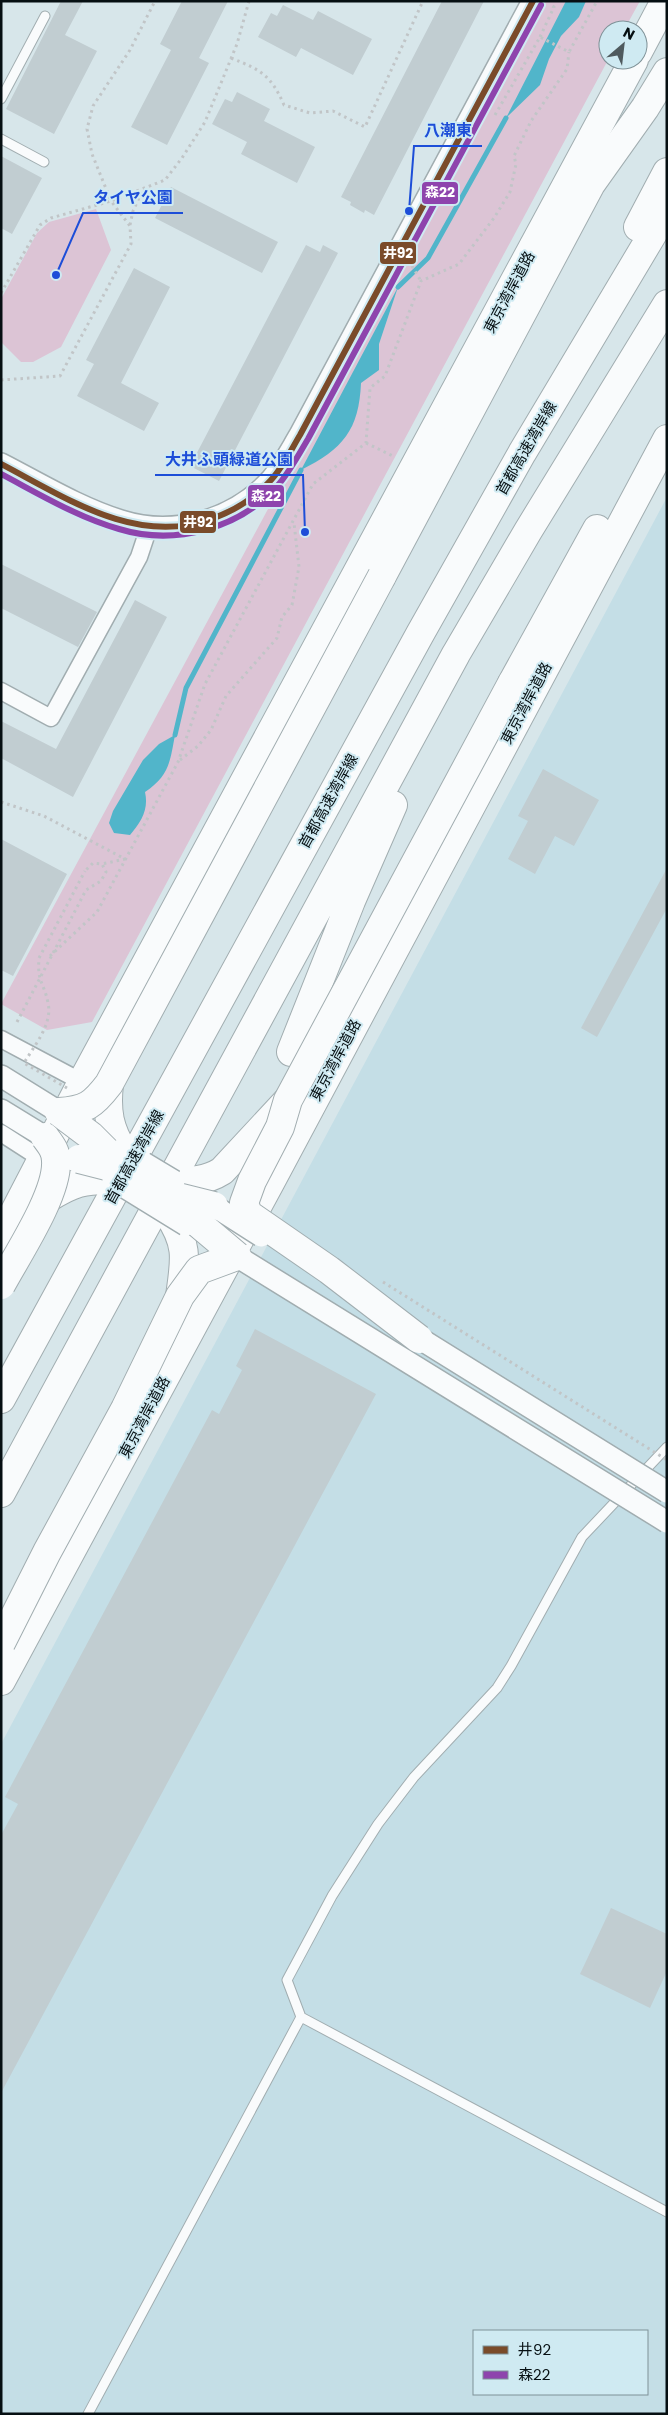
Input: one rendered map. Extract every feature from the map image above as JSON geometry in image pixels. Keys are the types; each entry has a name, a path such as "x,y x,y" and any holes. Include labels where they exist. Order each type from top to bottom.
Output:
{"highway":[{"path":"648,34 666,1"},
{"name":"東京湾岸道路","path":"1,1238 71,1095 424,450 629,70"},
{"path":"534,246 591,184 645,108 667,72"},
{"path":"522,453 667,172"},
{"path":"71,1095 88,1107 110,1084 591,184"},
{"name":"首都高速湾岸線","path":"1,1399 420,634 522,453 667,210"},
{"path":"641,350 667,304"},
{"path":"1,1492 456,654 528,531 667,311"},
{"path":"419,1339 328,1270 248,1214 244,1208 247,1191 280,1127 288,1100 617,492 667,427"},
{"name":"東京湾岸道路","path":"1,1681 271,1181 667,439"},
{"path":"382,576 424,450"},
{"path":"291,1052 351,901 449,680 456,654"},
{"path":"110,1084 106,1105 114,1137 180,1232 185,1246 180,1296"},
{"path":"71,1095 91,1136 237,1256"},
{"path":"48,1198 70,1184 91,1180 145,1182 199,1181 211,1178 222,1171 288,1100"},
{"path":"1,1285 48,1198 54,1181 55,1151 44,1148"},
{"path":"79,1159 214,1206"},
{"path":"1,1643 47,1552 125,1409 180,1296 199,1270 237,1256"},
{"path":"1,1380 70,1274"}],"street":[{"path":"1,464 94,511 121,521 148,527 182,526 218,517 253,496 280,469 310,418 533,1"},
{"path":"1,691 51,718 139,557 148,527"},
{"path":"1,1039 71,1095"},
{"path":"1,1076 71,1095"},
{"path":"1,1110 44,1148"},
{"path":"1,1133 79,1159"},
{"path":"214,1206 419,1339 667,1492"},
{"path":"237,1256 667,1522"}],"lane":[{"path":"1,99 45,16"},
{"path":"1,139 44,162"},
{"path":"667,1448 582,1537 526,1640 497,1688 394,1801 332,1896 288,1980 301,2017 667,2212"},
{"path":"88,2414 301,2017"}],"path":[{"path":"130,226 111,201 92,154 87,130 93,106 130,50 155,1"},
{"path":"1,293 40,225 51,218 111,201 165,180 182,158 204,122 231,58 249,1"},
{"path":"231,58 255,68 275,84 284,105 310,113 333,110 365,127 422,1"},
{"path":"50,956 97,912 178,762 205,684 294,523 313,484 366,442 370,388 385,376 421,281 459,264 494,218 510,192 516,164 514,156 531,121 567,69 569,52 598,1"},
{"path":"492,120 540,37 554,7"},
{"path":"540,37 569,52"},
{"path":"1,380 60,376 131,244 130,226 133,211 143,188"},
{"path":"411,264 421,281"},
{"path":"366,442 399,459"},
{"path":"178,762 198,746 211,730 226,696 278,638 282,616 292,605 299,567 294,523"},
{"path":"1,802 44,816 126,859"},
{"path":"71,1095 24,1063 40,1037 49,1012 48,1003 38,974 40,958 86,871 93,863 102,864 126,859"},
{"path":"17,1022 86,890 101,881 106,872 102,864"},
{"path":"375,1276 667,1460"}],"shaded area":[{"path":"542,1 640,1 630,20 598,20 598,70 603,70 92,1022 47,1030 1,1004"},
{"path":"96,209 111,250 61,347 33,362 21,362 1,342 1,299 37,233 49,222"},
{"path":"667,497 667,2414 1,2414 1,1744"}],"water":[{"path":"566,1 586,1 579,17 561,36 549,59 540,85 506,118"},
{"path":"398,287 379,344 379,370 361,383 360,399 352,426 338,446 301,470"},
{"path":"175,735 170,761 164,774 145,792 145,810 138,825 130,835 114,833 109,823 113,811 143,760 159,744"}],"building":[{"path":"61,1 83,1 65,35 97,51 54,134 6,109"},
{"path":"182,1 228,1 199,58 209,63 167,145 131,127 171,50 160,44"},
{"path":"442,1 484,1 374,215 365,210 364,213 350,205 351,202 341,197"},
{"path":"283,5 313,20 318,11 372,39 353,75 301,48 296,57 258,37 271,13 277,16"},
{"path":"237,92 270,109 264,121 315,147 297,183 241,154 247,142 212,124 225,99 232,102"},
{"path":"1,156 42,178 12,234 1,228"},
{"path":"171,187 278,242 262,273 155,218"},
{"path":"306,245 320,252 323,245 338,253 219,481 190,466"},
{"path":"134,268 170,287 121,383 159,403 144,431 77,396 94,364 86,360"},
{"path":"1,564 97,612 78,647 1,608"},
{"path":"135,600 167,617 73,797 1,758 1,721 56,749"},
{"path":"543,769 599,800 574,846 555,836 535,874 508,859 528,821 518,816"},
{"path":"1,839 67,874 13,976 1,970"},
{"path":"667,868 667,908 597,1037 581,1028"},
{"path":"255,1329 376,1394 1,2093 1,1835 18,1804 5,1797 212,1410 219,1414 242,1370 236,1366"},
{"path":"611,1908 667,1934 667,1971 650,2008 580,1974"}],"waterway":[{"path":"398,287 428,258 506,118"},
{"path":"175,735 186,688 301,470"}],"transit line":[{"name":"井92","path":"1,464 51,491 102,514 156,527 183,526 211,519 236,508 258,493 279,470 300,435 533,1"},
{"name":"森22","path":"1,474 88,518 140,534 184,534 205,530 226,522 263,500 283,479 308,439 541,5"}],"place":[{"name":"八潮東","path":"409,211"},
{"name":"タイヤ公園","path":"56,275"},
{"name":"大井ふ頭緑道公園","path":"305,532"}]}
